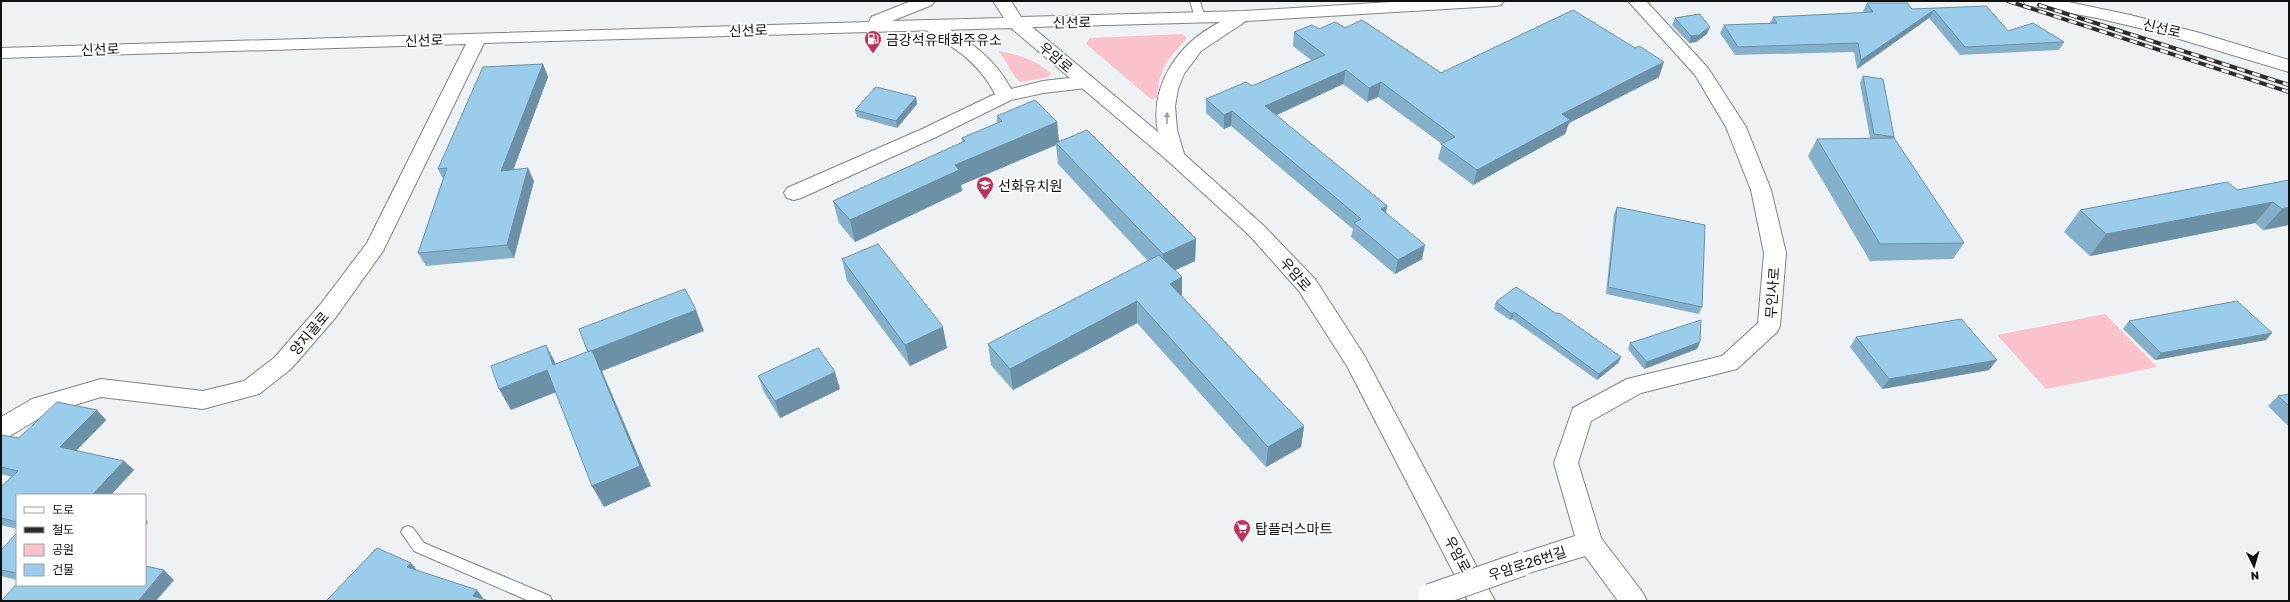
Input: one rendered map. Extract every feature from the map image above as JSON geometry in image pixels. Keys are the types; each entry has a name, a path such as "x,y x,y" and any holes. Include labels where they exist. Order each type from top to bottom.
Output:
{"main road":[{"path":"865,26 926,1"},
{"name":"우암로","path":"1002,1 1016,23 1175,156 1256,230 1307,285 1356,362 1482,601"},
{"name":"신선로","path":"1,53 47,50 865,26 1200,18 1495,1"},
{"name":"무인사로","path":"1634,601 1590,543 1566,463 1581,415 1635,384 1729,363 1769,326 1774,253 1761,190 1736,126 1702,72 1637,1"},
{"name":"신선로","path":"2032,1 2067,4 2178,31 2289,66"},
{"name":"신선로","path":"2090,1 2215,32 2289,56"},
{"path":"1175,156 1167,125 1167,95 1180,62 1194,47 1217,30 1244,16"},
{"path":"930,25 980,56 997,80 1004,96"},
{"name":"양지골로","path":"1,428 40,406 101,388 203,400 251,388 283,363 328,311 376,246 478,38"},
{"path":"794,193 927,134 1004,96 1043,87 1086,82"},
{"name":"우암로26번길","path":"1425,598 1522,564 1590,543"}],"lane":[{"path":"1195,1 1200,18"},
{"path":"408,532 419,547 545,601"}],"green space":[{"path":"1182,34 1187,38 1174,52 1165,65 1160,79 1157,98 1151,99 1086,44 1090,38"},
{"path":"998,51 1026,58 1039,64 1051,73 1049,77 1020,82"},
{"path":"2105,314 2157,367 2046,389 1997,335"}],"building":[{"path":"1867,3 1907,3 1912,9 1986,6 2008,31 2033,23 2064,42 1965,47 1934,10 1861,60 1858,43 1738,47 1724,25 1777,23 1773,17 1873,12"},
{"path":"1573,10 1635,48 1639,46 1664,62 1562,114 1570,120 1477,170 1441,144 1455,137 1381,82 1369,88 1346,70 1265,106 1387,206 1381,209 1425,245 1398,260 1354,223 1361,219 1232,111 1224,115 1206,99 1246,82 1252,86 1325,55 1294,32 1312,25 1319,29 1335,22 1345,28 1362,20 1441,73"},
{"path":"1699,14 1710,27 1699,35 1691,36 1675,18"},
{"path":"543,64 501,171 528,168 507,245 418,253 447,168 438,169 483,67"},
{"path":"1863,76 1883,79 1894,137 1874,134"},
{"path":"876,87 916,97 896,121 855,110"},
{"path":"1035,100 1057,122 955,165 959,170 850,220 833,201 965,141 962,138 1002,121 997,116"},
{"path":"1087,130 1196,239 1163,254 1056,143"},
{"path":"1894,138 1964,243 1880,244 1817,139"},
{"path":"2289,180 2289,207 2282,209 2273,202 2106,234 2080,210 2227,182 2237,190"},
{"path":"1617,207 1705,225 1702,307 1608,287"},
{"path":"878,244 943,327 905,345 842,259"},
{"path":"1159,255 1182,277 1170,284 1304,426 1268,447 1137,301 1010,369 988,344"},
{"path":"1516,287 1557,314 1559,313 1621,357 1599,374 1514,312 1512,314 1496,302"},
{"path":"685,289 696,310 588,352 579,329"},
{"path":"2237,301 2272,333 2161,353 2129,321"},
{"path":"1961,319 1997,360 1889,379 1856,337"},
{"path":"1701,320 1700,342 1647,362 1630,343"},
{"path":"546,345 553,365 592,350 640,466 592,486 547,370 499,389 491,366"},
{"path":"818,348 835,372 775,401 758,376"},
{"path":"2289,394 2289,406 2278,396"},
{"path":"57,402 97,410 60,447 124,461 93,494 16,494 16,522 1,518 1,487 18,471 1,467 1,435 19,438"},
{"path":"16,534 16,573 1,570 1,550"},
{"path":"377,548 411,563 407,567 477,590 473,596 489,601 326,601"},
{"path":"146,566 164,570 138,601 1,601 16,585 146,586"}],"railway":[{"path":"2008,1 2289,92"},
{"path":"2039,5 2289,85"}],"place":[{"name":"금강석유태화주유소","path":"873,54"},
{"name":"선화유치원","path":"985,200"},
{"name":"탑플러스마트","path":"1242,543"}]}
